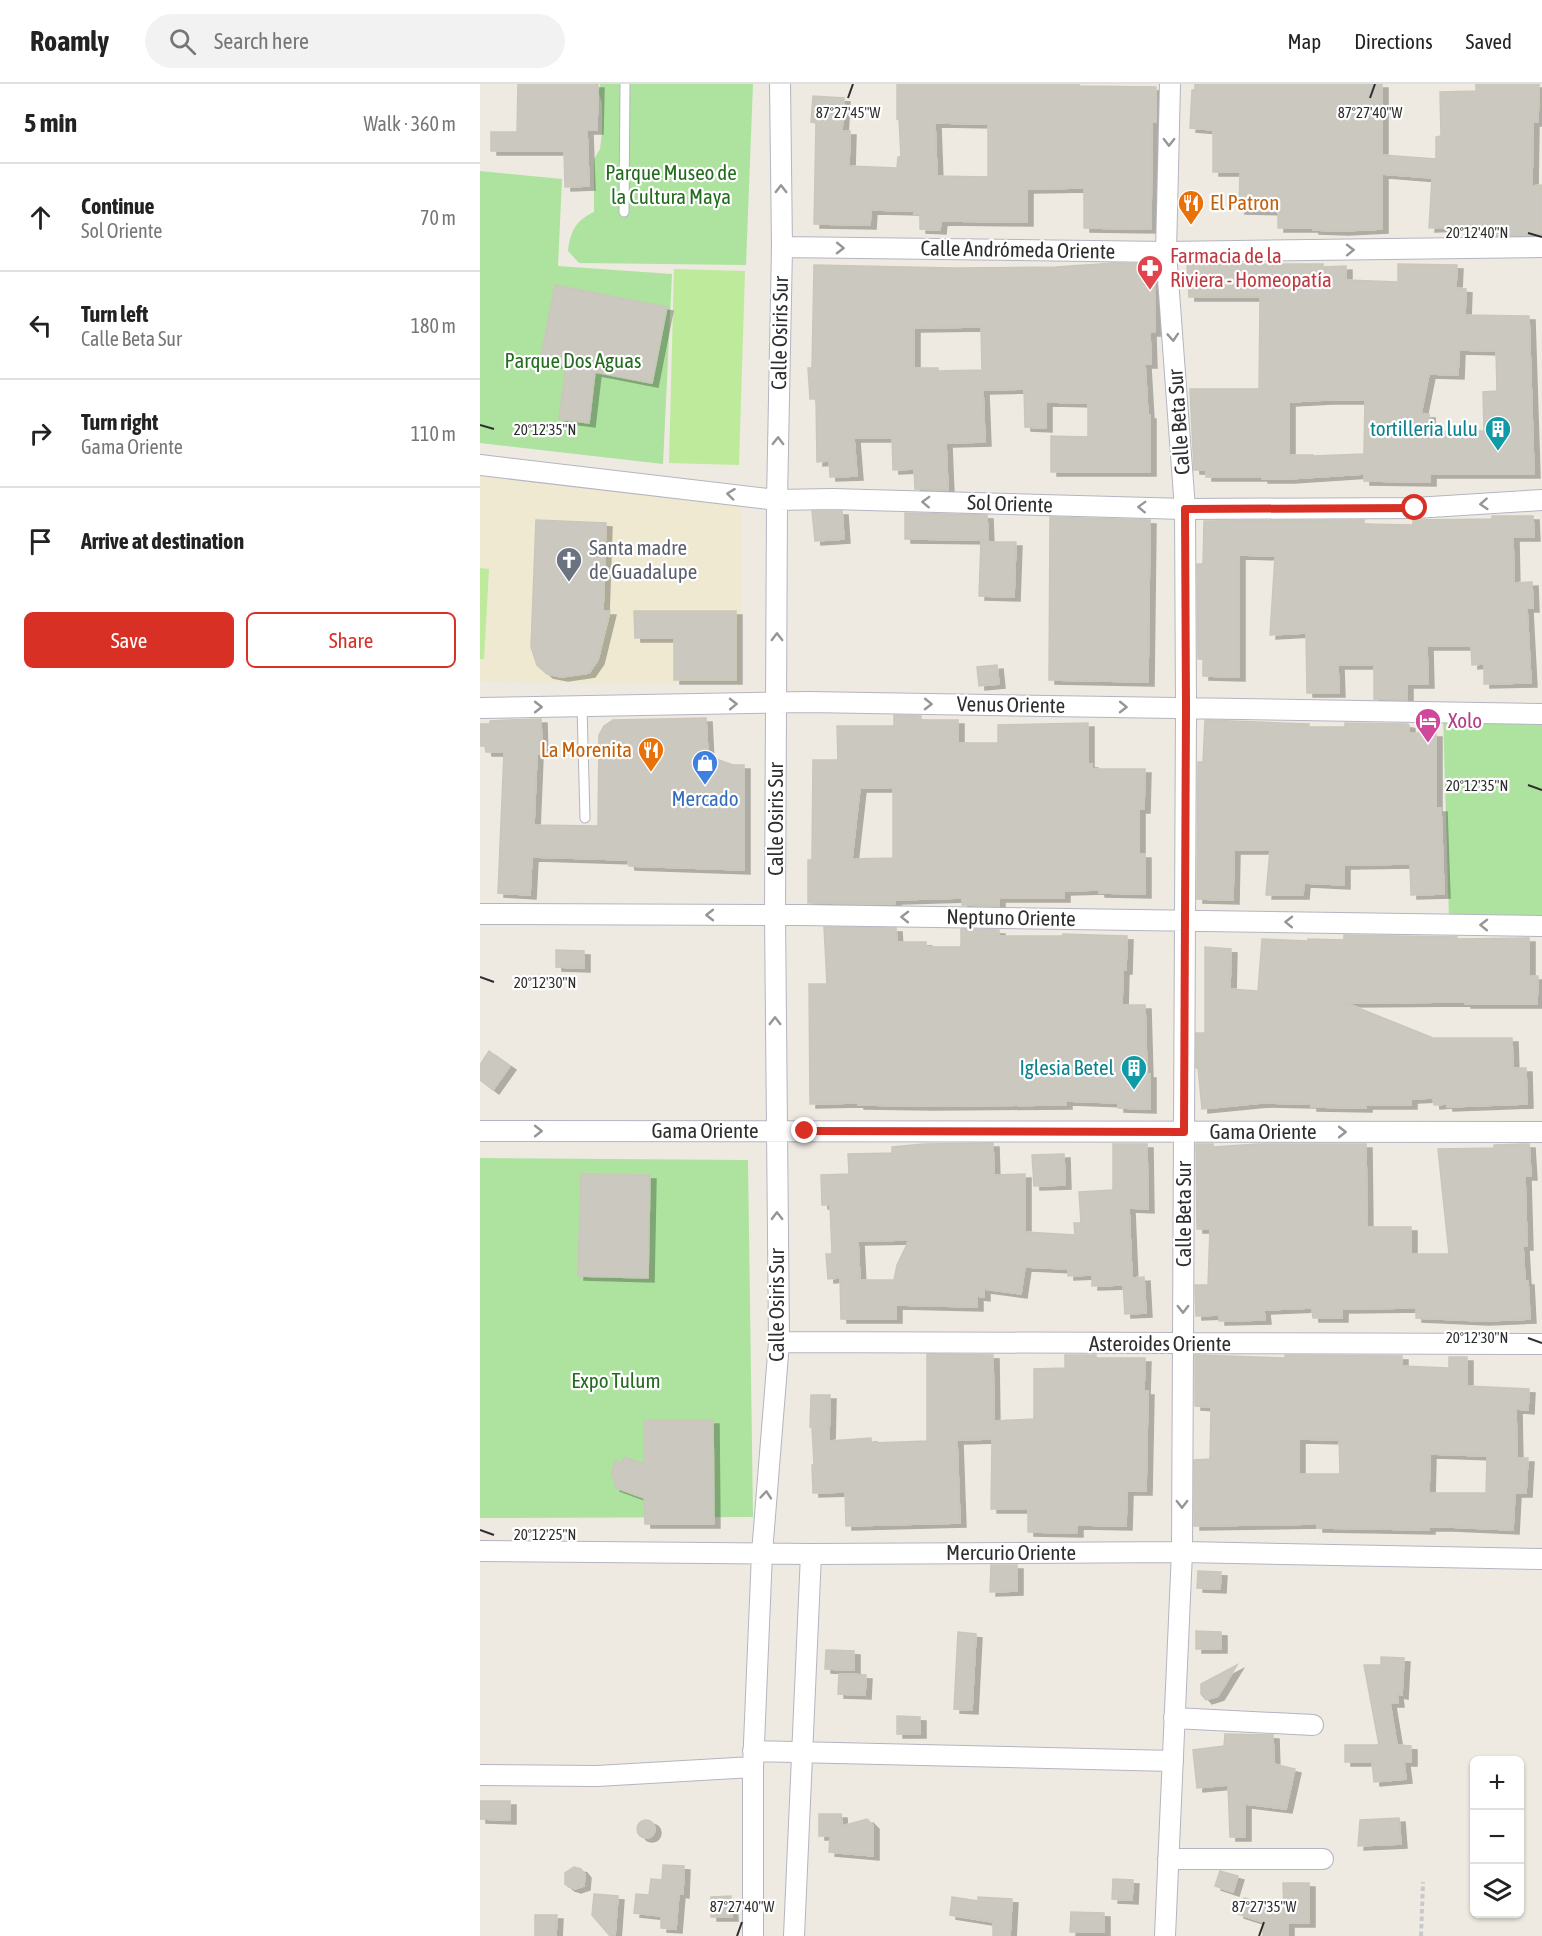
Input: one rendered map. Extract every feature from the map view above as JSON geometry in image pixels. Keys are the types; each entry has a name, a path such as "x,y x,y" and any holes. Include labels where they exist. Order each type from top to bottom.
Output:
{"street":[{"name":"Calle Osiris Sur","path":"753,1936 753,1759 762,1553 779,1342 775,915 777,500 782,248 780,84"},
{"name":"Calle Beta Sur","path":"1165,1936 1182,1552 1186,708 1185,509 1166,252 1170,84"},
{"name":"Calle Andrómeda Oriente","path":"782,248 1166,252 1542,247"},
{"name":"Sol Oriente","path":"480,465 777,500 832,499 1185,509 1415,508 1542,500"},
{"name":"Venus Oriente","path":"480,708 777,703 1542,714"},
{"name":"Neptuno Oriente","path":"480,914 775,915 1542,926"},
{"name":"Gama Oriente","path":"480,1131 1542,1132"},
{"name":"Asteroides Oriente","path":"779,1342 1542,1344"},
{"name":"Mercurio Oriente","path":"480,1551 811,1554 1182,1552 1542,1559"},
{"path":"794,1936 811,1554"},
{"path":"1174,1718 1313,1725"},
{"path":"480,1774 597,1776 801,1754 1173,1761"},
{"path":"1168,1859 1323,1859"}],"lane":[{"path":"624,212 625,84"},
{"path":"582,707 585,818"}],"path":[{"path":"1421,1936 1423,1882"}],"shaded area":[{"path":"480,473 742,505 740,684 480,682"}],"green space":[{"name":"Parque Museo de la Cultura Maya","path":"600,84 753,84 746,265 579,263 568,251 575,227 594,212 594,159 600,149 602,132"},
{"name":"Parque Dos Aguas","path":"480,171 562,179 558,266 672,274 663,464 480,443"},
{"path":"674,269 745,271 739,465 669,463"},
{"path":"480,568 489,569 484,659 480,659"},
{"path":"1443,717 1542,720 1542,919 1449,919"},
{"name":"Expo Tulum","path":"480,1158 748,1160 753,1517 480,1518"}],"building":[{"path":"518,84 598,84 597,130 587,130 589,186 565,187 564,151 491,151 491,132 517,132"},
{"path":"897,84 1079,84 1079,86 1156,87 1156,122 1152,122 1151,229 1084,228 1084,188 1027,189 1027,222 941,221 940,230 920,229 920,214 914,214 914,211 871,210 870,225 814,224 816,123 811,122 813,96 844,98 842,131 850,131 849,166 897,168 898,157 901,157 899,119 897,119","holes":["935,123 988,124 988,177 937,176"]},
{"path":"1195,84 1382,84 1382,155 1436,159 1436,137 1441,136 1440,92 1476,91 1476,84 1539,84 1538,122 1533,122 1532,186 1542,185 1542,235 1484,236 1484,226 1429,228 1432,178 1382,174 1382,229 1342,231 1278,228 1278,211 1239,210 1240,172 1213,172 1213,130 1190,128 1192,90 1195,90"},
{"path":"1114,263 1154,264 1155,332 1150,332 1151,364 1145,364 1148,415 1150,415 1150,472 1051,472 1051,436 1088,437 1088,403 1046,402 1046,428 1025,427 1024,389 983,390 985,442 946,443 948,490 915,489 914,469 893,470 892,438 854,438 857,476 830,477 829,461 817,462 816,399 810,399 808,368 812,368 814,265 955,268 1056,267","holes":["981,327 982,370 938,371 938,368 914,368 914,328"]},
{"path":"1323,264 1323,267 1346,266 1346,280 1398,282 1398,264 1457,265 1456,288 1466,289 1465,315 1529,316 1534,474 1430,474 1430,482 1364,481 1364,474 1288,479 1206,477 1206,470 1194,470 1190,389 1259,389 1260,297 1189,297 1187,265","holes":["1459,350 1496,351 1497,391 1483,392 1484,431 1430,431 1429,414 1421,414 1429,374 1458,375","1365,400 1364,454 1289,455 1289,402"]},
{"path":"555,285 667,307 652,383 595,372 589,423 559,419 566,366 540,361"},
{"path":"812,511 842,511 844,539 815,541"},
{"path":"905,513 987,515 988,540 905,539"},
{"path":"1492,516 1533,516 1534,537 1513,537 1514,583 1532,582 1533,608 1527,608 1531,683 1484,684 1484,664 1472,665 1471,646 1427,646 1428,684 1407,684 1407,700 1374,699 1374,665 1338,665 1339,693 1307,693 1306,633 1270,635 1275,556 1239,555 1239,677 1203,676 1203,659 1198,659 1197,564 1203,564 1204,521 1364,520 1364,524 1413,525 1413,520 1492,519"},
{"path":"1050,517 1150,520 1148,682 1049,680"},
{"name":"Santa madre de Guadalupe","path":"536,520 606,523 603,611 610,611 598,660 589,673 562,677 547,674 537,665 531,647"},
{"path":"981,542 1016,542 1014,597 979,596"},
{"path":"634,611 736,611 736,680 674,680 674,638 635,638"},
{"path":"997,665 999,684 979,686 977,667"},
{"path":"894,715 921,716 921,720 958,720 958,743 998,743 998,725 1088,723 1088,764 1092,764 1092,769 1145,769 1144,809 1139,809 1139,854 1145,854 1145,894 1099,893 1099,890 1064,891 1064,898 999,898 999,906 962,905 962,898 895,900 895,904 808,903 808,860 812,860 813,760 838,760 837,726 894,726","holes":["860,788 893,788 893,858 852,859"]},
{"path":"706,718 708,756 733,765 744,765 744,870 629,866 628,860 532,857 530,895 498,893 504,752 486,752 485,746 480,746 480,724 490,724 490,721 541,719 542,754 537,754 534,825 598,826 599,735 604,726 613,720"},
{"path":"1205,720 1309,724 1309,727 1345,727 1345,723 1407,724 1409,733 1436,733 1436,808 1441,808 1444,894 1411,895 1410,864 1344,865 1344,885 1304,883 1303,895 1266,895 1270,850 1234,850 1233,900 1197,899 1198,762 1203,762"},
{"path":"824,927 896,928 897,942 926,942 926,947 961,947 961,929 999,930 999,936 1063,936 1063,934 1127,936 1122,1005 1145,1005 1150,1109 1118,1108 1118,1103 1066,1101 1066,1105 810,1104 809,984 827,984"},
{"path":"1344,935 1457,937 1457,939 1529,938 1529,976 1538,976 1537,1004 1346,1003 1433,1038 1512,1038 1513,1068 1526,1068 1527,1104 1447,1107 1447,1104 1434,1105 1433,1098 1411,1099 1411,1105 1366,1105 1366,1108 1262,1103 1202,1109 1198,1068 1196,1068 1196,1033 1205,1033 1205,947 1231,949 1230,989 1258,991 1262,939 1344,940"},
{"path":"556,950 584,951 584,968 556,967"},
{"path":"489,1051 510,1066 493,1090 480,1080 480,1065"},
{"path":"993,1143 994,1175 1025,1174 1025,1232 1075,1235 1074,1223 1081,1223 1079,1192 1113,1190 1113,1144 1147,1144 1148,1209 1129,1208 1132,1278 1144,1277 1146,1313 1125,1314 1123,1285 1092,1286 1092,1275 1068,1276 1068,1269 1025,1267 1021,1294 984,1289 984,1297 977,1296 977,1307 896,1305 896,1319 841,1319 840,1278 828,1279 826,1254 832,1254 830,1205 822,1205 821,1175 849,1174 848,1154 892,1153 892,1147","holes":["909,1240 897,1265 894,1280 860,1280 858,1241"]},
{"path":"1196,1144 1213,1144 1213,1147 1258,1144 1366,1144 1367,1227 1411,1227 1411,1254 1449,1254 1438,1149 1494,1148 1494,1145 1529,1144 1531,1176 1525,1176 1527,1246 1523,1246 1530,1319 1483,1321 1416,1318 1416,1308 1342,1309 1342,1318 1313,1318 1312,1308 1264,1310 1265,1320 1219,1321 1219,1315 1196,1316 1195,1285 1208,1285 1210,1229 1197,1229"},
{"path":"1064,1154 1065,1185 1034,1186 1032,1155"},
{"path":"581,1174 650,1175 648,1278 578,1276"},
{"path":"927,1354 993,1355 994,1421 1034,1419 1034,1369 1065,1368 1065,1355 1096,1355 1096,1358 1145,1358 1144,1391 1148,1391 1146,1491 1127,1491 1126,1526 1077,1525 1077,1533 1028,1532 1028,1509 991,1509 992,1439 957,1440 960,1523 846,1526 845,1492 813,1493 811,1395 830,1395 829,1441 871,1438 871,1443 927,1441"},
{"path":"1195,1355 1285,1358 1285,1355 1402,1356 1402,1366 1449,1368 1449,1357 1467,1357 1467,1386 1529,1389 1528,1410 1516,1409 1517,1458 1528,1458 1526,1493 1515,1493 1513,1530 1448,1527 1429,1527 1429,1530 1317,1528 1317,1524 1194,1526 1194,1460 1210,1459 1211,1407 1195,1406","holes":["1299,1439 1339,1440 1340,1474 1299,1474","1430,1454 1487,1456 1486,1493 1429,1493"]},
{"path":"644,1420 713,1420 714,1524 645,1524 644,1498 614,1487 616,1482 611,1475 615,1461 622,1463 624,1457 644,1464"},
{"path":"991,1565 1017,1565 1017,1591 990,1592"},
{"path":"1198,1571 1221,1572 1220,1589 1197,1588"},
{"path":"1196,1631 1221,1632 1221,1649 1196,1649"},
{"path":"958,1632 976,1634 972,1710 954,1709"},
{"path":"826,1650 854,1651 854,1670 825,1669"},
{"path":"1381,1657 1404,1658 1402,1695 1397,1694 1398,1703 1390,1703 1397,1745 1411,1746 1411,1762 1404,1762 1406,1779 1374,1782 1372,1762 1345,1762 1345,1745 1379,1745 1364,1665 1381,1665"},
{"path":"1237,1665 1218,1696 1206,1700 1201,1694 1201,1684"},
{"path":"839,1674 866,1675 865,1695 838,1694"},
{"path":"897,1716 920,1717 920,1734 897,1734"},
{"path":"1225,1734 1273,1735 1274,1764 1295,1769 1286,1809 1245,1804 1245,1837 1230,1837 1228,1785 1197,1788 1193,1750 1224,1746"},
{"path":"480,1801 510,1801 510,1820 480,1819"},
{"path":"819,1814 841,1814 842,1826 867,1819 873,1825 873,1856 829,1852 830,1836 819,1836"},
{"path":"1399,1818 1401,1844 1358,1846 1360,1820"},
{"path":"642,1820 650,1820 655,1825 653,1836 642,1838 637,1833 637,1825"},
{"path":"663,1865 684,1866 683,1894 679,1893 676,1929 661,1928 661,1916 634,1913 636,1894 649,1895 651,1879 662,1880"},
{"path":"574,1867 581,1869 585,1874 584,1886 575,1889 565,1884 565,1873"},
{"path":"1220,1871 1238,1876 1233,1892 1215,1886"},
{"path":"1113,1879 1133,1880 1132,1900 1112,1899"},
{"path":"1283,1883 1309,1883 1309,1923 1288,1923 1288,1936 1263,1936 1263,1922 1238,1914 1244,1898 1284,1910"},
{"path":"594,1894 618,1896 615,1936 610,1936 592,1915"},
{"path":"731,1896 732,1917 711,1917 711,1897"},
{"path":"952,1897 978,1901 978,1897 1012,1899 1010,1936 993,1936 993,1922 950,1915"},
{"path":"1071,1912 1104,1913 1104,1932 1070,1932"},
{"path":"535,1915 557,1915 556,1936 535,1936"}],"place":[{"name":"El Patron","path":"1191,226"},
{"name":"Farmacia de la Riviera - Homeopatía","path":"1150,291"},
{"name":"tortilleria lulu","path":"1498,452"},
{"name":"Santa madre de Guadalupe","path":"569,583"},
{"name":"Xolo","path":"1428,744"},
{"name":"La Morenita","path":"651,773"},
{"name":"Mercado","path":"705,786"},
{"name":"Iglesia Betel","path":"1134,1091"}],"route":[{"path":"805,1131 1184,1132 1185,509 1415,508"}]}
